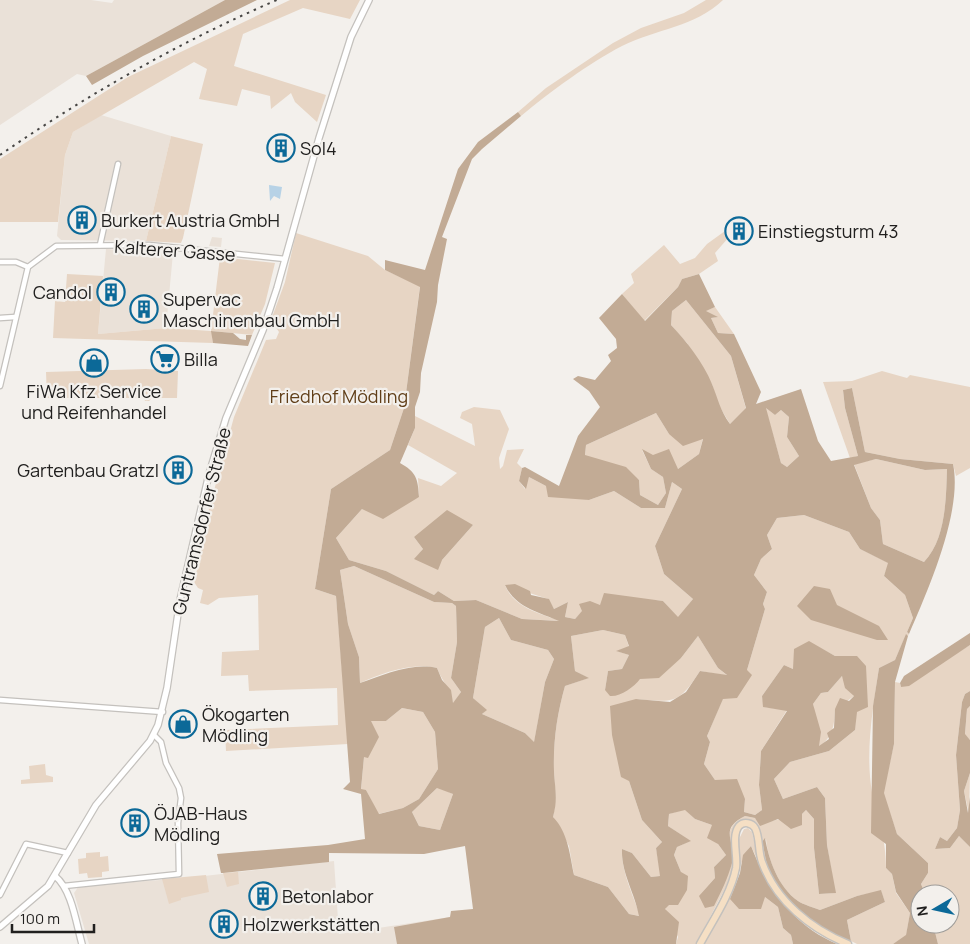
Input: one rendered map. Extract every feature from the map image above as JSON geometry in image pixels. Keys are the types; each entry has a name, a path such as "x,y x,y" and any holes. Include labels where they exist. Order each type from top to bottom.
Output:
{"main road":[{"path":"700,944 734,877 737,860 737,830 741,825 747,823 752,825 757,831 762,864 783,898 796,912 819,929 848,944"}],"street":[{"name":"Guntramsdorfer Straße","path":"0,927 41,892 55,876 96,805 154,735 163,712 180,600 209,474 226,418 263,330 351,36 369,0"},
{"path":"100,245 118,164"},
{"name":"Kalterer Gasse","path":"28,267 56,246 65,244 149,245 285,259"},
{"path":"0,262 16,262 28,267 1,375 0,386"},
{"path":"0,318 15,317"},
{"path":"0,700 163,712"},
{"path":"64,886 179,874 178,823 181,798 166,763 161,742 154,735"},
{"path":"0,895 26,844 68,852"},
{"path":"55,876 64,886 82,944"}],"shaded area":[{"path":"0,0 91,0 112,3 114,0 225,0 86,76 77,74 0,125"},
{"path":"225,0 257,0 143,56 92,85 86,76"},
{"path":"518,112 521,116 472,159 442,237 447,239 438,285 437,302 421,373 420,392 415,407 415,428 400,463 410,469 415,476 419,497 383,519 362,509 336,538 349,560 386,571 434,595 438,591 454,601 476,600 522,619 559,621 521,604 505,585 515,584 530,591 531,595 549,599 554,609 568,602 565,617 575,619 582,611 579,604 590,601 600,605 604,593 663,601 678,617 693,599 664,574 655,546 682,489 672,482 665,508 641,508 614,491 589,500 548,497 546,486 529,477 526,489 519,481 522,468 525,467 559,486 578,436 600,407 589,391 573,379 578,376 595,380 611,361 608,355 617,348 616,339 599,318 622,294 645,321 678,287 682,279 699,274 715,307 706,311 718,317 711,318 718,333 734,334 761,392 756,404 801,389 818,441 831,461 858,456 845,408 843,390 852,388 865,452 900,459 953,464 955,483 948,527 934,573 909,634 907,632 913,618 905,595 884,576 888,563 860,549 849,532 804,515 777,518 767,535 772,549 761,559 754,575 767,592 763,604 765,609 747,670 752,675 737,698 723,699 707,736 710,742 704,764 715,780 737,779 745,799 744,812 755,815 762,810 759,785 761,751 787,711 763,707 762,696 784,665 793,669 794,649 809,641 835,656 857,656 866,666 868,707 857,712 855,730 829,751 790,762 774,779 783,799 817,787 825,798 827,845 836,893 819,894 814,848 814,819 806,810 802,814 802,825 791,829 778,819 760,826 755,818 745,816 737,821 730,831 733,855 728,874 714,906 705,908 699,896 715,878 714,867 726,855 718,844 707,838 712,825 695,819 685,810 669,814 668,826 691,841 677,847 674,855 681,872 688,876 687,890 678,905 669,905 665,909 679,922 676,944 397,944 394,927 450,917 451,911 473,909 465,846 424,854 329,853 329,862 221,873 217,854 328,845 365,839 361,794 343,789 350,782 336,596 315,589 331,489 390,450 404,408 420,287 385,270 385,260 425,270 458,169 478,142","holes":["686,300 731,356 746,408 730,424 721,409 704,368 689,345 671,325 672,311","766,408 775,415 781,410 789,417 787,437 799,456 787,467 781,463","656,413 669,434 683,446 703,439 699,454 678,469 669,449 653,455 642,449 651,469 663,477 666,493 658,505 640,495 639,480 626,467 585,455 586,445","876,459 925,470 947,469 945,506 941,530 937,542 924,562 883,544 880,520 871,508 854,465","354,566 434,602 452,603 456,606 457,642 451,678 461,692 453,703 451,690 442,680 437,668 408,668 360,683 359,657 348,624 340,570","499,618 511,640 548,650 554,659 545,682 534,742 525,733 482,714 487,710 473,698 485,627","603,630 625,635 629,646 616,651 629,655 622,669 608,671 605,690 610,696 626,691 640,679 659,678 681,658 698,636 718,668 727,675 700,671 686,692 670,702 636,699 610,706 612,735 621,777 629,781 642,820 662,842 656,848 660,876 651,877 632,853 622,849 626,875 639,916 629,914 608,887 574,875 565,837 553,817 556,800 554,771 555,739 562,697 565,686 589,678 575,671 571,636","842,676 845,688 854,696 849,701 840,698 835,709 834,728 827,733 829,739 819,746 821,732 813,704 821,693 828,692","402,708 423,712 435,732 438,769 419,799 403,808 379,814 366,790 361,789 364,757 368,758 379,737 371,721 386,721","437,788 453,794 440,830 419,826 412,812"]},
{"path":"101,115 171,136 146,241 61,240 57,236 65,155 73,132"},
{"path":"212,237 222,238 221,247 209,246"},
{"path":"106,249 173,253 166,328 98,334"},
{"path":"211,331 233,333 240,339 246,340 246,335 252,335 248,346 213,343"},
{"path":"447,510 473,525 442,560 438,570 414,559 423,549 414,537"},
{"path":"814,586 830,589 837,605 879,626 888,640 877,640 811,620 797,606"},
{"path":"970,633 970,645 909,686 901,687 900,683 904,676"},
{"path":"906,634 908,636 895,682 894,744 884,793 897,834 928,863 928,873 921,884 910,884 910,913 896,892 892,874 886,868 886,844 871,833 873,706 879,668 895,660"},
{"path":"970,691 970,706 967,709 965,734 970,740 970,773 964,791 968,813 970,797 970,847 959,836 950,848 935,849 940,837 947,841 957,828 960,810 956,755 962,702 965,694"},
{"path":"765,838 772,864 780,881 791,895 800,902 820,910 857,896 881,890 885,902 847,920 851,941 827,931 794,907 777,887 767,863 762,842"},
{"path":"751,846 765,877 784,904 807,927 837,944 793,944 791,935 783,928 778,907 765,897 761,909 739,909 730,899 740,873 743,855"},
{"path":"334,861 339,934 450,917 520,944 89,944 74,893 79,886 187,878"},
{"path":"910,913 910,934 936,934 938,944 893,944 906,935"}],"green space":[{"path":"290,0 360,0 350,19 303,8 243,34 234,66 326,95 317,122 295,102 291,93 271,109 270,96 242,89 237,106 199,99 207,69 194,62 73,132 65,155 58,222 0,222 0,159 128,77"},
{"path":"706,0 723,0 712,9 688,22 622,46 570,78 521,116 518,112 546,88 613,43 641,28 684,13"},
{"path":"171,136 203,144 183,238 181,243 146,241"},
{"path":"725,231 729,237 715,253 718,261 699,274 682,279 678,287 644,321 622,294 634,283 631,274 664,245 680,264 695,258 707,244"},
{"name":"Friedhof Mödling","path":"296,233 368,256 385,270 420,286 404,408 390,450 331,489 315,589 336,596 348,744 226,751 225,730 338,725 337,688 249,691 248,675 221,676 222,652 259,650 258,595 219,598 208,605 200,603 203,590 198,588 194,582 197,569 193,568 234,417 266,340 276,339 279,332 271,320 285,282"},
{"path":"220,257 275,263 265,304 252,335 212,331 213,343 53,338 55,301 65,302 67,274 103,276 98,334 166,328 211,331"},
{"path":"686,300 731,356 746,409 730,424 718,404 712,384 687,343 671,325 672,311"},
{"path":"715,307 734,334 718,333 711,318 717,317 705,311"},
{"path":"146,369 178,371 177,398 152,398 149,401 145,401 144,398 47,398 46,372"},
{"path":"882,371 907,378 910,375 970,387 970,468 956,476 953,464 900,459 865,452 852,388 843,390 845,408 858,456 850,458 823,382 852,381"},
{"path":"474,407 500,410 509,429 499,458 500,469 503,466 507,450 524,449 517,463 522,468 519,481 525,489 529,477 546,486 589,500 614,491 641,508 665,508 672,482 682,489 655,546 664,574 693,599 678,618 663,601 629,600 593,607 575,619 565,617 568,602 554,609 548,599 505,585 514,599 528,609 561,621 522,619 476,600 454,601 438,591 434,595 386,571 349,560 336,538 362,509 419,497 418,478 441,486 457,473 408,445 415,428 415,416 475,446 472,424 460,418 462,412","holes":["473,525 442,560 415,559 423,549 414,537"]},
{"path":"765,407 775,415 781,410 789,417 787,437 799,456 787,467 781,463"},
{"path":"656,413 669,434 703,438 699,454 678,469 642,450 651,469 663,477 666,493 658,505 640,495 639,480 585,456 586,445"},
{"path":"876,459 925,470 947,469 945,506 941,531 931,553 924,562 883,544 880,520 871,508 854,464"},
{"path":"804,515 849,532 860,549 889,563 884,576 905,595 913,618 907,632 909,634 908,636 906,635 895,660 879,668 872,714 869,761 872,792 883,838 886,868 892,874 896,893 910,913 906,936 893,944 857,944 851,941 847,920 885,902 881,891 857,896 820,910 800,902 785,889 780,881 769,856 766,839 762,842 771,876 762,854 757,825 752,821 742,820 733,829 734,866 730,879 696,944 676,944 678,937 665,909 681,872 674,855 677,847 690,841 668,826 669,814 685,809 695,819 712,825 718,844 726,855 714,867 715,878 699,896 732,860 729,834 733,825 738,820 745,816 755,818 763,823 802,814 806,810 814,819 814,848 819,894 835,893 827,845 825,798 817,787 783,799 774,779 790,762 829,751 855,730 857,657 835,656 809,642 793,669 784,665 762,696 764,707 787,710 761,751 759,785 762,810 755,815 744,812 745,799 715,780 704,764 710,742 707,736 723,698 747,670 765,609 763,604 767,592 754,575 761,559 772,549 767,535 777,518"},
{"path":"354,566 434,602 452,603 456,606 457,642 451,678 461,692 453,704 450,693 437,668 408,667 388,672 360,683 359,657 348,624 340,570"},
{"path":"499,618 511,640 548,650 554,659 545,682 534,743 525,733 482,714 486,710 473,698 485,627"},
{"path":"603,630 625,635 629,647 617,651 629,655 622,669 608,671 605,690 640,679 681,658 698,636 718,668 728,676 700,671 686,690 674,699 659,701 636,699 629,781 642,820 662,842 656,848 661,876 651,877 632,853 622,849 625,875 640,916 629,914 608,887 574,875 569,846 553,817 555,799 555,739 562,697 565,686 588,678 575,671 571,636"},
{"path":"970,645 970,691 965,694 962,702 956,755 960,810 957,828 947,841 940,837 935,849 950,848 959,836 970,847 970,944 938,944 936,934 960,934 960,884 921,884 928,873 928,863 897,834 883,793 894,744 895,682 900,683 901,687"},
{"path":"842,676 854,696 835,710 832,731 819,747 813,704 821,693 828,692"},
{"path":"970,706 970,740 965,735 967,709"},
{"path":"402,708 423,712 435,732 438,769 419,799 403,808 378,814 366,790 361,790 364,757 371,721 386,721"},
{"path":"45,764 46,775 53,777 53,782 21,784 21,780 30,779 29,766"},
{"path":"970,773 969,814 964,791"},
{"path":"438,787 453,794 440,830 419,826 412,812"},
{"path":"748,828 752,832 758,858 771,889 751,846 741,864 731,899 765,897 778,907 783,928 791,935 793,944 703,944 738,871 739,839 744,829"},
{"path":"100,852 100,857 108,856 109,871 102,872 102,877 88,878 87,873 79,874 78,859 86,858 86,853"},
{"path":"238,872 239,884 227,887 223,873"},
{"path":"206,875 209,892 181,898 181,900 169,904 162,879"}],"water":[{"path":"269,185 282,187 280,199 274,196 270,201"}],"railway":[{"path":"0,155 66,111 134,71 241,16 277,0"}],"place":[{"name":"Sol4","path":"281,148"},
{"name":"Burkert Austria GmbH","path":"82,220"},
{"name":"Einstiegsturm 43","path":"739,231"},
{"name":"Candol","path":"111,292"},
{"name":"Supervac Maschinenbau GmbH","path":"144,309"},
{"name":"Billa","path":"165,359"},
{"name":"FiWa Kfz Service und Reifenhandel","path":"94,363"},
{"name":"Gartenbau Gratzl","path":"178,470"},
{"name":"Ökogarten Mödling","path":"183,724"},
{"name":"ÖJAB-Haus Mödling","path":"135,823"},
{"name":"Betonlabor","path":"263,896"},
{"name":"Holzwerkstätten","path":"224,924"}]}
